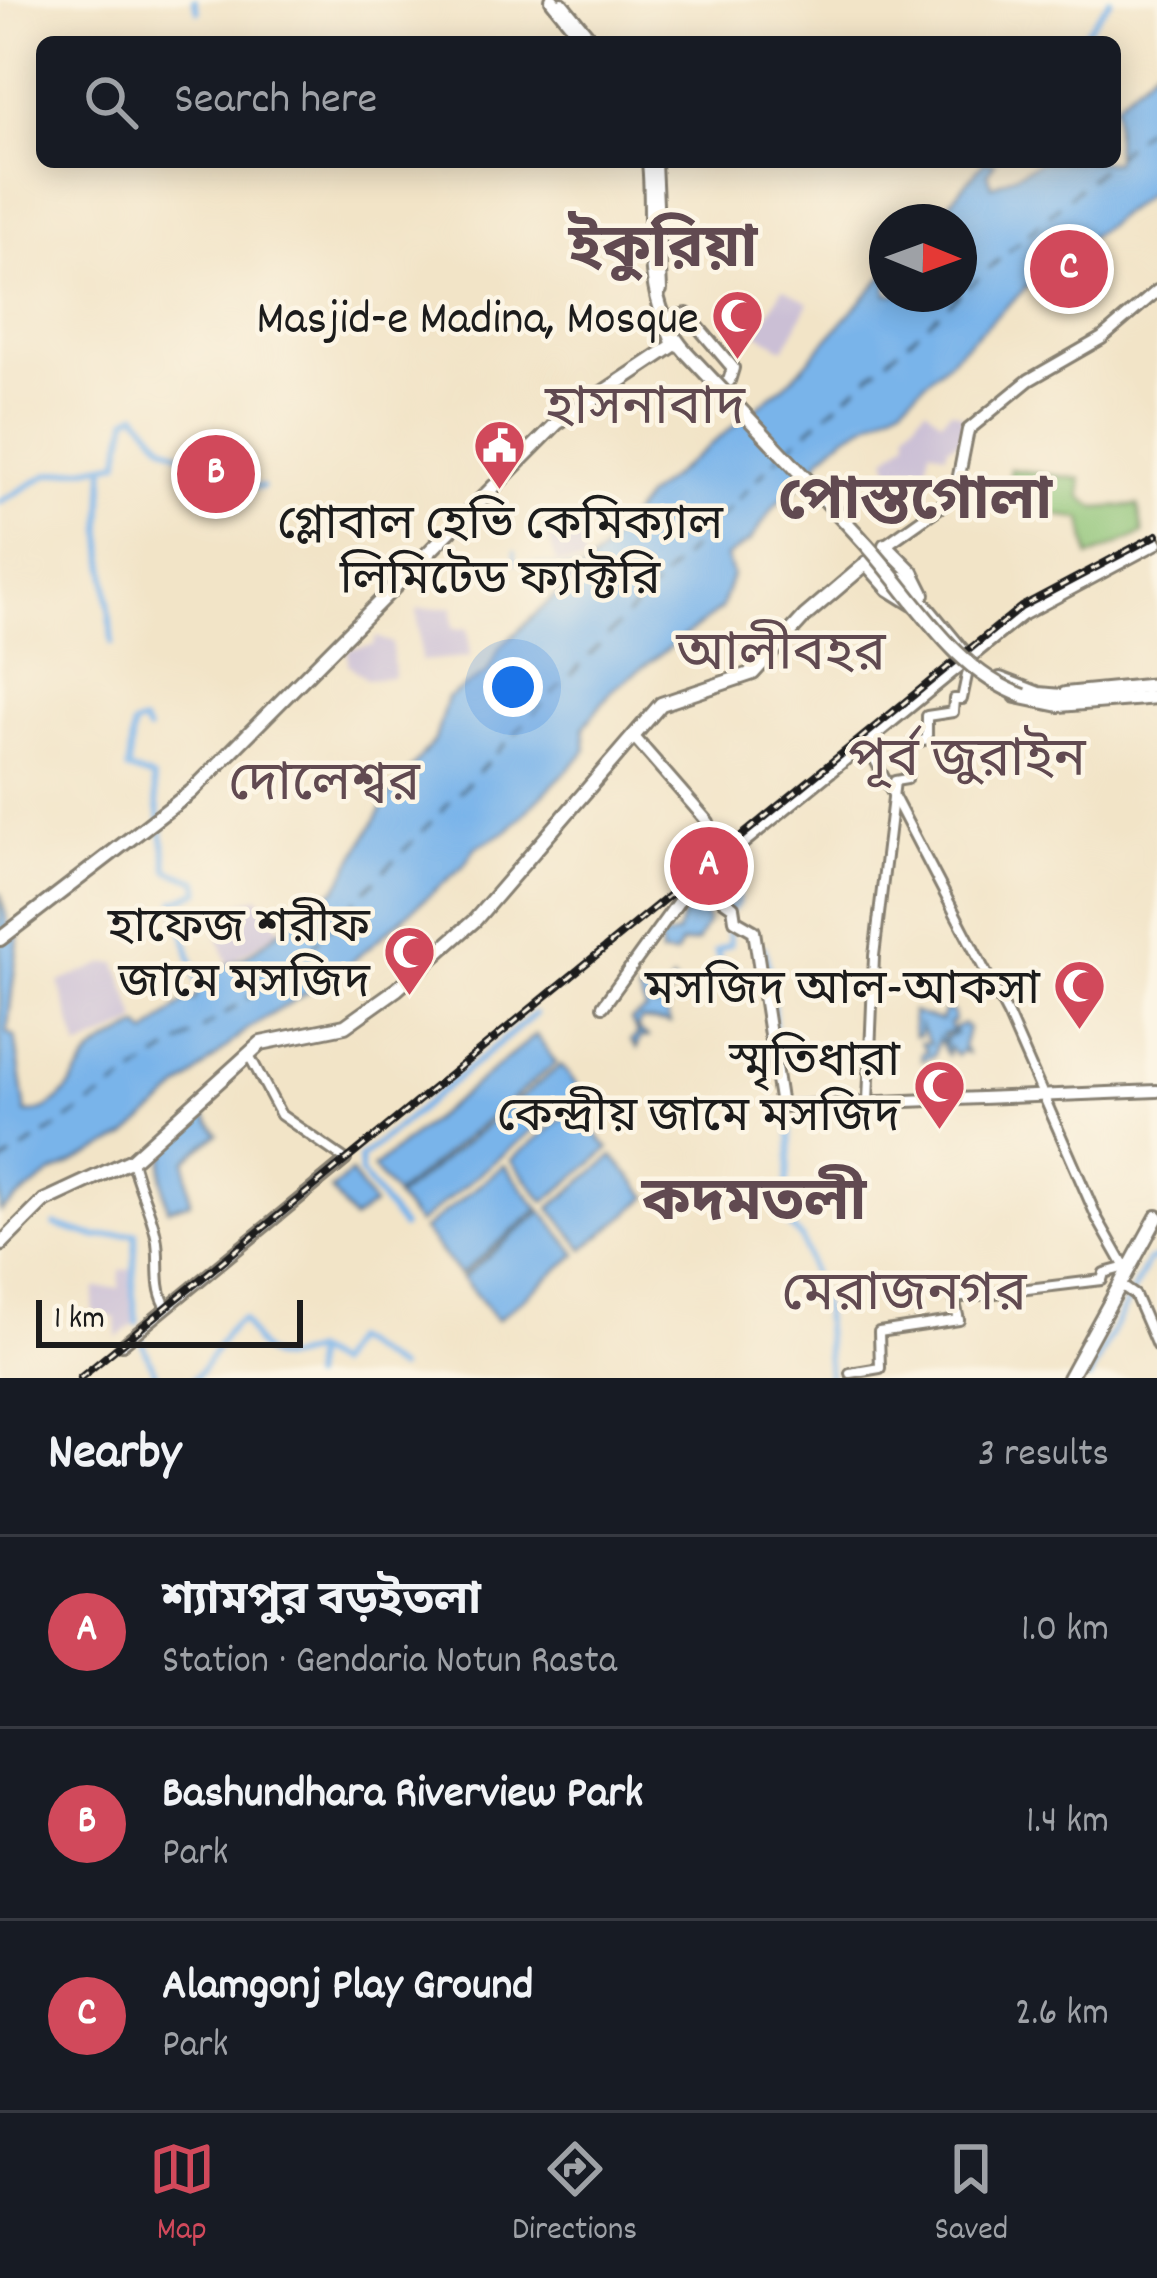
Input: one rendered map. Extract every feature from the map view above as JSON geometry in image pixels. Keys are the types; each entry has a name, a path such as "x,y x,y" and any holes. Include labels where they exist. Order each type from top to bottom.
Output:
{"highway":[{"path":"554,0 584,36"},
{"path":"651,168 655,294 682,349 901,580 967,663 1025,694 1062,703 1157,692"},
{"path":"0,939 200,784 557,424 682,349"},
{"path":"867,562 892,586 901,580 907,572 886,545"},
{"path":"0,1245 22,1229 40,1204 132,1160 268,1040 345,1026 397,989 475,920 666,700 753,673 786,634 886,545"},
{"path":"886,545 910,574 916,598 967,663 1007,692 1040,703 1130,699 1157,692"},
{"path":"886,545 912,572 949,641"},
{"path":"867,562 891,587 916,598"},
{"path":"867,562 890,590 915,606 949,641"},
{"path":"967,663 1046,695 1157,692"},
{"path":"1073,1378 1157,1217"},
{"path":"1073,1378 1131,1292 1129,1267 1157,1227"}],"main road":[{"path":"886,545 955,496 968,430 1028,381 1102,338 1157,291"},
{"path":"667,316 688,315 701,337 734,368 733,376 721,387 712,387 682,349"},
{"path":"603,1006 678,898 720,862 1052,595 1157,544"},
{"path":"634,736 708,822 720,862 723,900 734,908 735,920 754,931 783,1106 1157,1090"}],"street":[{"path":"868,1103 874,958 896,780 908,779 911,744 927,740 927,716 953,712 967,663"},
{"path":"850,1373 880,1368 879,1332 959,1320 954,1298 1102,1280 1104,1273 1129,1267 1008,1015 865,742"},
{"path":"122,1345 346,1160 281,1114 249,1055"},
{"path":"132,1160 139,1196 156,1237 158,1286 165,1304"},
{"path":"1131,1292 1157,1346"}],"shaded area":[{"path":"783,288 809,303 784,349 757,333"},
{"path":"926,407 941,420 951,410 964,416 960,440 948,446 946,454 930,448 927,467 891,470 887,457 908,440 907,429"},
{"path":"552,526 583,529 584,563 556,563 548,530"},
{"path":"452,607 453,629 468,628 470,657 421,661 417,609"},
{"path":"376,637 392,643 394,677 366,679 348,664 348,649 373,645"},
{"path":"258,896 280,929 228,964 210,914"},
{"path":"117,963 138,1022 79,1049 59,982"},
{"path":"132,1269 135,1323 117,1338 116,1318 92,1311 95,1288 119,1288 120,1270"}],"green space":[{"path":"1010,469 1081,479 1081,497 1096,508 1138,505 1143,534 1089,557 1082,519 1042,513 1040,503 1010,504"}],"water":[{"path":"1157,66 1157,187 1040,275 902,404 845,436 820,458 811,476 777,503 750,541 726,557 732,575 721,609 612,690 584,727 586,751 507,831 476,847 463,866 340,972 246,1030 126,1137 51,1174 0,1212 0,891 11,935 19,934 7,1033 15,1036 26,1113 38,1112 64,1094 99,1049 140,1026 147,1034 185,1001 194,1000 207,974 245,957 337,888 392,791 435,740 447,698 487,673 500,648 604,550 646,497 792,379 869,292 869,312 977,312 977,204 948,204 979,168 991,168 992,186 1028,168 1121,168 1121,99"},
{"path":"704,907 707,923 697,942 681,944 675,955 661,954 660,939 677,934 683,915"},
{"path":"673,980 677,986 663,1005 671,1005 666,1012 670,1023 641,1020 637,1029 648,1037 640,1038 637,1048 631,1040 638,1035 631,1020 646,1010 638,992 652,994 649,1004 656,1008"},
{"path":"945,1010 953,1012 954,1021 949,1023 952,1032 942,1034 944,1046 946,1037 956,1034 954,1028 963,1024 968,1028 963,1047 969,1054 961,1051 957,1056 948,1047 948,1057 938,1038 934,1056 922,1060 921,1053 927,1052 921,1043 929,1043 920,1026 919,1036 914,1036 912,1012 941,1021"},
{"path":"536,1035 556,1063 395,1195 373,1168"},
{"path":"561,1065 581,1090 418,1224 396,1198"},
{"path":"574,1108 609,1149 545,1202 511,1160"},
{"path":"204,1114 218,1134 186,1160 190,1202 168,1209 162,1175 166,1153"},
{"path":"613,1156 648,1197 584,1249 550,1208"},
{"path":"504,1165 539,1209 460,1275 423,1230"},
{"path":"351,1173 373,1205 353,1220 331,1190"},
{"path":"542,1211 577,1254 497,1320 462,1278"}],"waterway":[{"path":"194,0 198,11"},
{"path":"1083,36 1110,0"},
{"path":"82,469 119,462 128,418 137,413 162,443 187,458 209,461 237,486 262,487"},
{"path":"105,467 102,528 112,643"},
{"path":"0,502 49,474 80,469"},
{"path":"515,551 514,562 577,570"},
{"path":"148,731 143,723 133,726 128,770 153,778 168,870 198,881 200,891 175,901 201,994"},
{"path":"737,851 737,903 732,909 724,904 730,944 716,951 724,968 758,974"},
{"path":"764,948 771,979"},
{"path":"771,982 775,1033"},
{"path":"402,1227 361,1173 360,1158 535,1014"},
{"path":"782,1104 790,1136 786,1222 802,1239 824,1314 829,1378"},
{"path":"55,1225 96,1237 136,1233 133,1293 137,1323"},
{"path":"1089,1378 1148,1261 1157,1258"},
{"path":"194,1378 229,1330 243,1319 256,1343 270,1356 287,1358 312,1351 335,1365 350,1339 397,1369"},
{"path":"140,1336 157,1378"},
{"path":"310,1378 314,1352"}],"ferry route":[{"path":"1121,150 1157,117"},
{"path":"787,449 1101,168"},
{"path":"0,1165 291,969 780,455"}],"railway":[{"path":"80,1378 1021,607 1157,535"}],"place":[{"name":"Alamgonj Play Ground","path":"1069,269"},
{"name":"Masjid-e Madina, Mosque","path":"738,361"},
{"name":"Bashundhara Riverview Park","path":"216,474"},
{"name":"গ্লোবাল হেভি কেমিক্যাল লিমিটেড ফ্যাক্টরি","path":"500,491"},
{"name":"শ্যামপুর বড়ইতলা","path":"709,866"},
{"name":"হাফেজ শরীফ জামে মসজিদ","path":"409,998"},
{"name":"মসজিদ আল-আকসা","path":"1079,1032"},
{"name":"স্মৃতিধারা কেন্দ্রীয় জামে মসজিদ","path":"939,1132"}],"district":[{"name":"ইকুরিয়া","path":"663,245"},
{"name":"হাসনাবাদ","path":"645,404"},
{"name":"পোস্তগোলা","path":"915,497"},
{"name":"আলীবহর","path":"781,650"},
{"name":"পূর্ব জুরাইন","path":"967,756"},
{"name":"দোলেশ্বর","path":"324,780"},
{"name":"কদমতলী","path":"754,1198"},
{"name":"মেরাজনগর","path":"904,1290"}]}
